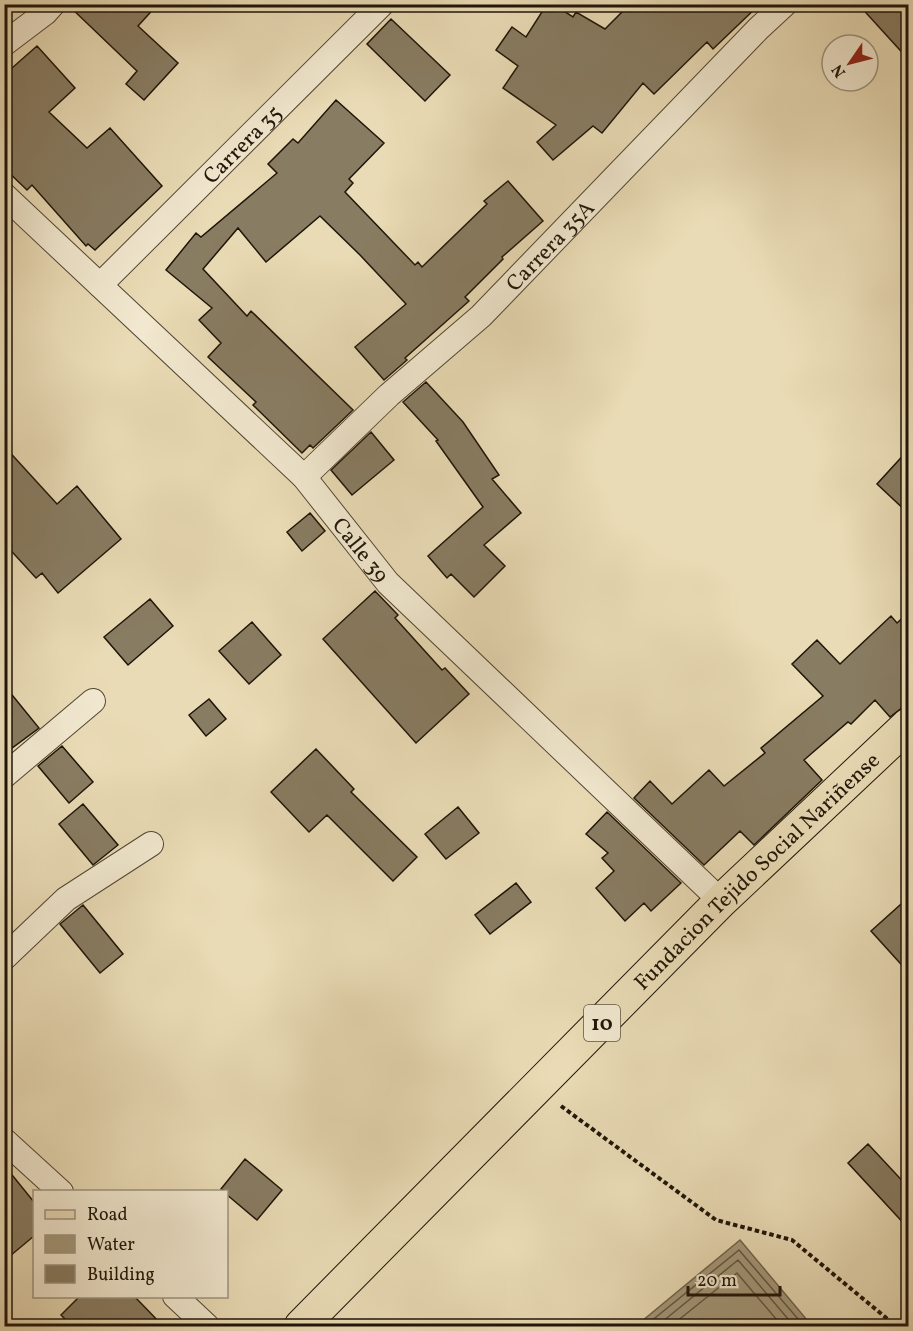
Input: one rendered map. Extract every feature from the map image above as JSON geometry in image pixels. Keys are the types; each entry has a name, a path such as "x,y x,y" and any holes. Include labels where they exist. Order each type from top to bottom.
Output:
{"main road":[{"name":"Fundacion Tejido Social Nariñense","path":"301,1326 722,901 909,725"}],"street":[{"path":"4,44 45,13 53,4"},
{"name":"Carrera 35","path":"100,285 382,4"},
{"name":"Carrera 35A","path":"304,477 389,395 481,316 750,37 785,4"},
{"name":"Calle 39","path":"4,195 304,477 388,583 722,901"},
{"path":"4,776 93,701"},
{"path":"4,958 66,899 151,844"},
{"path":"4,1140 60,1190"},
{"path":"177,1298 207,1326"}],"path":[{"path":"537,1088 716,1220 792,1240 896,1326"}],"water":[{"path":"740,1240 812,1326 636,1326"}],"building":[{"path":"67,4 158,4 138,26 178,63 144,100 126,84 137,71"},
{"path":"547,4 553,4 573,17 576,12 605,29 630,4 760,4 713,49 707,42 654,94 643,83 602,133 593,126 553,160 537,142 556,125 503,88 518,66 496,50 512,27 526,37"},
{"path":"858,4 909,4 909,60"},
{"path":"391,19 450,75 425,101 367,44"},
{"path":"37,46 75,88 49,112 87,148 110,128 162,186 95,250 88,244 86,246 32,185 27,190 4,168 4,75"},
{"path":"336,100 384,143 349,179 353,183 345,192 415,265 418,262 422,267 487,204 484,201 508,181 543,221 502,257 503,259 465,297 469,301 405,358 407,360 384,380 355,347 406,304 360,255 320,216 266,262 238,228 203,269 247,316 251,311 353,410 313,448 310,445 302,453 253,405 256,402 208,357 221,343 199,320 212,308 166,270 196,233 201,237 277,173 268,164 293,139 298,143"},
{"path":"426,382 463,422 499,475 492,479 521,513 484,545 505,566 474,597 451,574 447,578 428,556 483,507 436,441 438,440 403,402"},
{"path":"371,432 394,460 352,495 331,470"},
{"path":"4,446 57,504 77,486 121,539 58,593 42,573 36,578 4,543"},
{"path":"909,449 909,514 877,484"},
{"path":"310,513 325,531 302,551 287,532"},
{"path":"375,591 398,615 395,618 442,670 445,668 469,694 416,743 323,639"},
{"path":"150,599 173,626 128,665 104,637"},
{"path":"909,612 909,707 903,707 890,717 875,700 851,724 848,722 804,760 822,780 754,845 740,831 704,865 634,798 650,781 672,804 709,770 724,786 765,753 761,748 823,696 792,664 817,640 840,664 891,616 897,623"},
{"path":"252,622 281,655 249,684 219,651"},
{"path":"4,685 39,728 4,754"},
{"path":"209,699 226,719 206,736 189,715"},
{"path":"62,746 93,782 69,803 38,766"},
{"path":"316,749 354,789 351,792 417,857 393,881 327,815 309,832 271,792"},
{"path":"83,804 118,845 93,865 59,824"},
{"path":"458,807 479,833 446,859 425,834"},
{"path":"607,812 681,883 651,911 644,903 625,921 596,888 614,871 602,858 608,853 586,834"},
{"path":"516,883 531,902 490,934 475,915"},
{"path":"909,897 909,973 871,931"},
{"path":"83,905 123,954 100,973 60,924"},
{"path":"868,1144 909,1188 909,1229 848,1163"},
{"path":"245,1159 282,1190 257,1220 228,1196 228,1190 221,1189"},
{"path":"4,1165 33,1201 33,1237 4,1261"},
{"path":"78,1298 136,1298 163,1326 72,1326 61,1315"}]}
